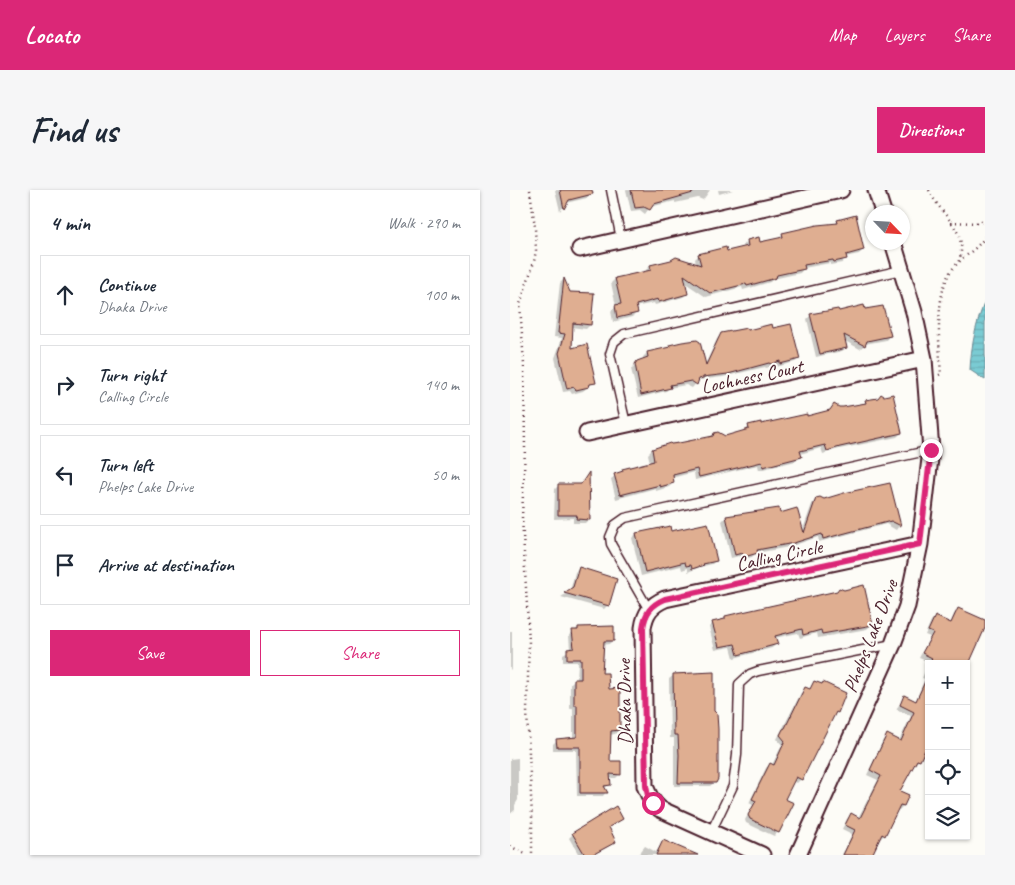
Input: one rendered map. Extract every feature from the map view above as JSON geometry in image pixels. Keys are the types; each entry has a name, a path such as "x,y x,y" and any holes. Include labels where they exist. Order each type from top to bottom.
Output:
{"street":[{"path":"580,249 841,190"},
{"path":"876,190 881,205"},
{"name":"Phelps Lake Drive","path":"798,855 893,644 907,606 920,544 931,450 926,377 914,312 895,250"},
{"name":"Lochness Court","path":"587,433 924,359"},
{"name":"Calling Circle","path":"649,610 656,603 665,599 920,544"},
{"name":"Dhaka Drive","path":"649,610 644,618 643,628 646,786 648,796 660,809 711,832"},
{"path":"711,832 762,855"}],"lane":[{"path":"611,190 621,239"},
{"path":"626,424 610,354 614,342 624,334 901,270"},
{"path":"649,610 610,544 612,531 619,521 931,450"},
{"path":"711,832 733,786 737,755 738,684 744,678 758,671 893,644"}],"path":[{"path":"530,190 536,250 520,304 524,364 525,449 522,517 529,641 527,711 532,855"},
{"path":"929,190 939,208 956,230 962,246 957,264"},
{"path":"950,222 976,223 985,220"},
{"path":"926,377 941,374 939,345 942,290 953,268 985,237"},
{"path":"510,846 526,855"}],"water":[{"path":"985,301 985,380 970,370 974,335"}],"building":[{"path":"560,190 592,190 593,194 569,200 564,209"},
{"path":"631,190 693,190 693,193 654,204 650,210 644,207 635,208"},
{"path":"856,215 864,250 846,255 847,259 804,265 805,269 777,275 776,278 710,293 684,275 688,294 659,302 658,299 636,305 638,313 617,318 615,305 621,304 615,278 651,270 650,265 676,257 701,265 698,254 726,247 727,251 748,246 747,240 759,237 760,242 783,237 782,233 817,225 838,223 837,220"},
{"path":"564,278 570,292 594,293 591,325 573,323 572,348 587,344 596,383 576,390 574,387 567,389 559,353 565,334 558,333"},
{"path":"864,305 865,309 883,306 891,336 867,341 865,346 844,335 847,348 820,354 810,314 838,309 839,311"},
{"path":"772,324 773,328 791,324 800,359 780,364 780,361 769,363 728,374 703,377 699,379 697,385 691,381 670,385 671,388 641,395 635,364 637,361 648,357 647,352 670,347 669,345 697,340 700,342 706,365 721,333 747,328 748,330"},
{"path":"881,394 884,396 893,394 902,433 827,451 825,445 800,451 802,457 763,467 762,462 699,477 697,469 673,475 674,483 620,495 614,474 623,471 622,469 654,461 652,449 670,443 713,436 714,433 718,432 725,436 749,429 748,425 761,422 761,424 807,414 807,416 830,410 834,404 843,407 866,403 865,400 878,398"},
{"path":"589,472 590,520 576,519 577,515 558,515 558,484 581,484"},
{"path":"890,483 901,526 891,521 823,539 822,534 794,543 757,550 758,553 744,557 742,553 735,555 726,516 779,508 780,513 797,508 804,533 816,498 824,499"},
{"path":"708,523 717,561 692,569 691,565 686,566 685,562 645,572 636,533 670,526 671,531"},
{"path":"579,567 617,579 609,606 564,593 573,587"},
{"path":"864,585 873,625 822,634 821,630 803,635 802,629 775,636 778,644 738,655 735,644 719,647 712,622 725,619 725,616 837,591 839,588 844,590"},
{"path":"958,608 985,620 985,628 970,662 970,660 931,660 932,658 922,653 933,633 928,631 935,616 951,623"},
{"path":"614,626 614,641 604,641 602,673 608,673 609,689 620,688 620,730 611,731 610,761 621,761 621,775 610,774 611,785 604,786 608,793 580,793 580,747 557,747 556,739 577,737 577,705 574,705 574,679 581,679 581,659 567,659 567,649 574,648 572,630 578,630 578,627"},
{"path":"714,672 714,711 717,714 718,729 718,779 716,783 678,783 679,755 678,735 674,735 673,674"},
{"path":"814,681 822,684 823,682 846,693 838,713 836,712 802,780 796,777 785,799 794,803 779,833 750,819 748,815 756,801 752,799 770,763 774,765 785,741 780,735 805,687 810,689"},
{"path":"925,682 925,750 920,761 917,760 900,791 909,795 904,806 900,805 885,836 882,834 872,855 843,855 855,830 845,825 851,813 860,818 881,776 870,770 887,734 901,741 914,712 900,705 904,695 916,701"},
{"path":"616,806 623,819 609,827 616,842 592,855 585,855 572,833"},
{"path":"663,840 698,855 656,855"}],"route":[{"path":"653,803 648,796 646,786 643,628 644,618 649,610 656,603 665,599 920,544 931,450"}]}
